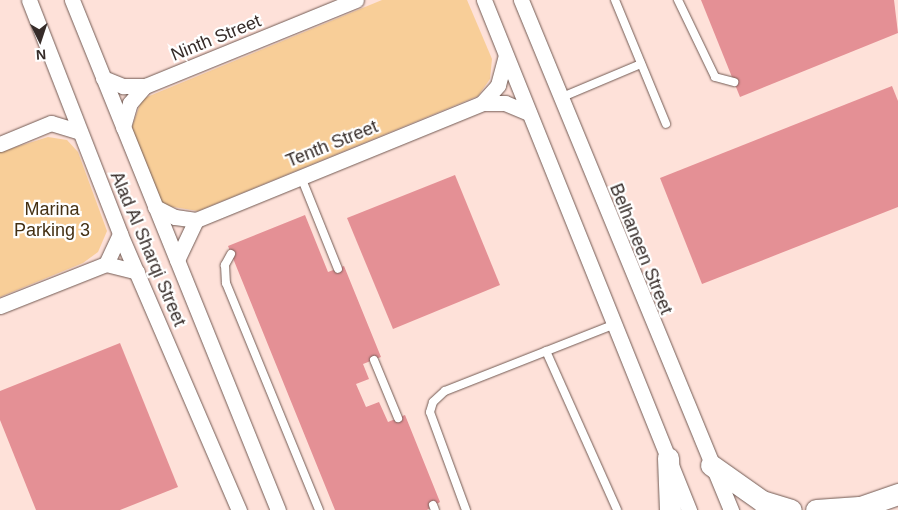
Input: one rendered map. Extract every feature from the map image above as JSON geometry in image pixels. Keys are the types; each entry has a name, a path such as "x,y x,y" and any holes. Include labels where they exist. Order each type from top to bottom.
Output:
{"street":[{"name":"Alad Al Sharqi Street","path":"29,0 120,234 239,510"},
{"name":"Alad Al Sharqi Street","path":"72,0 278,510"},
{"name":"Ninth Street","path":"103,78 123,86 145,86 356,0"},
{"path":"484,0 689,510"},
{"name":"Belhaneen Street","path":"521,0 559,98 710,465 731,510"},
{"name":"Tenth Street","path":"482,103 498,85 506,56"},
{"name":"Ninth Street","path":"123,127 130,103 145,86"},
{"path":"50,123 64,93"},
{"name":"Tenth Street","path":"196,220 482,103 505,103 529,114"},
{"path":"0,144 50,123 80,132"},
{"path":"155,207 175,217 196,220 177,260"},
{"path":"106,264 120,234"},
{"path":"0,306 106,264 137,272"},
{"path":"668,458 670,510"},
{"path":"710,465 762,501 792,510"},
{"path":"816,510 856,508 898,494"},
{"path":"884,510 898,499"}],"lane":[{"path":"615,0 666,124"},
{"path":"678,0 715,77 734,82"},
{"path":"559,98 641,64"},
{"path":"301,177 338,268"},
{"path":"231,254 225,265 226,283 319,510"},
{"path":"466,510 430,412 433,402 445,391 615,324"},
{"path":"546,351 617,510"},
{"path":"374,360 398,418"}],"green space":[{"path":"382,0 467,0 492,59 490,79 478,96 198,211 161,205 130,132 142,99"},
{"name":"Marina Parking 3","path":"48,137 67,140 78,152 107,231 98,252 83,263 0,297 0,152"}],"building":[{"path":"701,0 894,0 898,33 740,97"},
{"path":"892,86 898,101 898,207 702,284 660,178"},
{"path":"455,175 500,285 393,329 347,218"},
{"path":"305,215 328,272 344,266 381,357 363,364 369,379 356,384 366,407 379,402 388,422 405,415 440,502 427,510 335,510 228,246"},
{"path":"120,343 178,487 120,510 36,510 0,420 0,391"}]}
